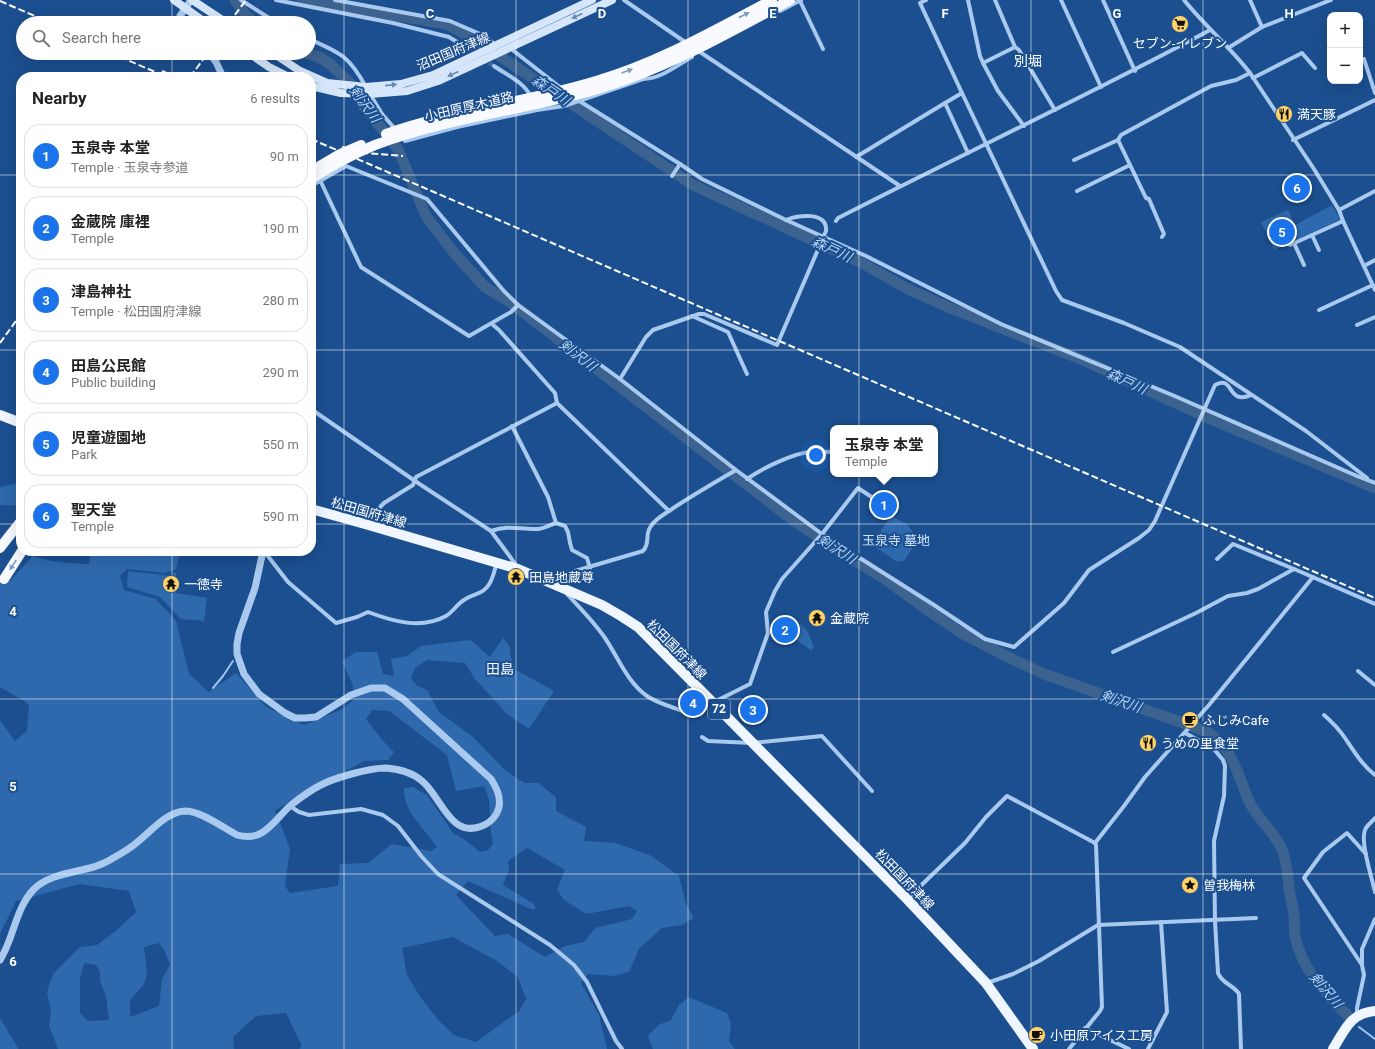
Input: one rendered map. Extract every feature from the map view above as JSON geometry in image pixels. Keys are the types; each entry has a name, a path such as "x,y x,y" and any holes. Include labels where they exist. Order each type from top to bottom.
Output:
{"highway":[{"name":"小田原厚木道路","path":"316,167 340,154 371,140 403,128 559,91 630,70 690,42 772,0"},
{"name":"小田原厚木道路","path":"316,180 344,160 374,146 405,135 598,89 632,78 797,0"},
{"path":"0,548 16,527"},
{"path":"4,579 19,556"}],"main road":[{"path":"174,0 197,16"},
{"path":"192,0 217,16"},
{"name":"沼田国府津線","path":"316,87 334,92 359,94 433,75 592,0"},
{"name":"沼田国府津線","path":"316,78 326,82 352,86 368,91 407,91 438,81 612,0"},
{"path":"259,60 279,72"},
{"name":"沼田国府津線","path":"284,60 302,72"},
{"path":"0,414 16,421"},
{"name":"松田国府津線","path":"316,510 518,569 561,587 621,616 638,627 907,899 986,983 1033,1049"},
{"path":"1333,1049 1349,1024 1358,1015 1366,1012 1375,1012"}],"street":[{"path":"180,16 192,0"},
{"path":"241,0 266,16"},
{"path":"276,0 393,22 448,37 468,49"},
{"path":"336,0 450,21 487,37 498,45"},
{"path":"624,0 900,186"},
{"path":"316,43 335,50 347,59 356,69 382,114 405,141 457,127 537,110 564,106 643,79 650,79 679,66 684,61 700,52 797,0 823,49"},
{"path":"926,0 920,1 986,144 1056,291 1062,300 1124,323 1180,347 1306,431 1373,482"},
{"path":"968,0 980,56 983,63 998,91 1024,126"},
{"path":"995,0 1015,47 1019,50 1055,110"},
{"path":"1061,0 1102,87"},
{"path":"1103,0 1135,70"},
{"path":"1184,0 1254,78 1339,210 1342,221 1374,289 1319,310"},
{"path":"1250,0 1262,27"},
{"path":"1228,48 1262,27 1331,0"},
{"path":"836,221 838,218 900,186 1102,87 1210,30"},
{"path":"983,63 1015,47"},
{"path":"509,48 579,102 702,179 786,220 866,256 1001,324 1177,397 1373,482"},
{"path":"1254,78 1302,53 1315,68"},
{"path":"1364,59 1375,93"},
{"path":"214,60 221,72"},
{"path":"494,66 522,84 528,90 537,110"},
{"path":"1074,160 1118,140 1121,135 1210,86 1236,80 1250,73"},
{"path":"856,157 962,93"},
{"path":"1294,140 1375,100"},
{"path":"944,103 968,153"},
{"path":"1118,140 1146,198 1149,199 1162,228 1164,234 1162,237"},
{"path":"672,176 680,164"},
{"path":"1077,191 1130,165"},
{"path":"517,306 511,312 492,324 469,336 361,266 316,180 346,166 427,199 517,306 620,379 736,470 822,534 985,639 1014,647 1064,603 1089,570 1149,530 1160,513 1215,385 1220,382 1225,382 1238,397 1243,399 1251,395"},
{"path":"1339,210 1375,191"},
{"path":"620,379 646,337 653,330 692,316 704,314 777,345 826,231 826,222 817,217 798,216 786,220"},
{"path":"1304,265 1292,244 1342,221"},
{"path":"1312,235 1319,250"},
{"path":"1364,266 1375,260"},
{"path":"692,316 728,332 747,374"},
{"path":"1357,325 1375,317"},
{"path":"492,324 554,393 557,403 670,511"},
{"path":"365,524 384,503 413,485 416,477 557,403"},
{"path":"316,412 415,481 491,530 518,569"},
{"path":"512,426 548,497 556,523"},
{"path":"747,478 789,458 810,452 830,452"},
{"path":"544,581 643,551 648,546 648,533 650,526 659,518 694,494 736,470"},
{"path":"561,587 595,624 627,675 644,694 651,699 690,714 750,684 768,632 766,612 782,579 822,534 858,488 876,500"},
{"path":"491,530 511,526 537,530 556,523 565,526 572,550 587,558 590,568"},
{"path":"1217,559 1233,544 1375,604"},
{"path":"0,960 7,947 20,909 34,889 44,881 105,863 135,845 165,819 178,812 199,814 237,835 250,837 266,830 290,806 319,786 344,777 384,768 402,770 418,777 427,785 456,824 466,828 473,828 484,826 493,818 500,803 498,792 491,778 403,699 385,688 371,688 351,695 316,717 305,718 296,718 284,713 259,694 244,674 237,654 236,644 263,556"},
{"path":"268,556 288,582 336,623 368,612 407,624 439,620 448,615 463,600 483,591 490,584 497,563"},
{"path":"1113,652 1196,613 1228,596 1247,593 1258,589 1294,569"},
{"path":"1069,1049 1102,1007 1095,843 1124,806 1144,777 1209,705 1313,577"},
{"path":"1358,671 1375,685"},
{"path":"1324,715 1346,738 1355,754 1375,775"},
{"path":"1186,731 1213,748 1223,760 1225,766 1224,796 1214,841 1215,921 1218,973 1222,980 1237,991 1239,996 1241,1049"},
{"path":"702,737 708,741 752,743 822,736 872,791"},
{"path":"907,899 965,843 986,817 1006,796 1095,843"},
{"path":"290,806 299,812 309,815 361,809 384,815 391,820 398,826 422,857 438,874 550,945 574,965 587,982 616,1041 622,1049"},
{"path":"1375,818 1365,830 1364,835 1366,854 1375,892"},
{"path":"1362,964 1304,878 1323,852 1347,833 1366,854"},
{"path":"986,983 1013,974 1098,926 1256,918"},
{"path":"1358,1015 1357,1008 1364,975 1362,949 1375,919"},
{"path":"1148,1049 1167,1012 1161,922"},
{"path":"1085,1028 1129,1049"}],"green space":[{"path":"1332,205 1339,220 1274,250 1261,222 1288,210 1295,225"},
{"path":"16,483 16,506 0,505 0,487"},
{"name":"玉泉寺 墓地","path":"891,516 907,524 918,540 904,561 897,562 871,544"},
{"path":"33,556 68,563 89,564 90,556 179,556 176,569 165,573 127,569 120,576 124,590 156,599 176,621 189,674 209,692 236,673 266,707 304,725 343,709 355,698 352,683 342,661 356,652 377,652 383,674 394,676 391,659 407,656 421,646 471,640 490,657 503,638 510,647 510,654 514,669 554,691 529,729 507,714 475,679 465,663 427,660 415,668 411,678 417,686 427,690 439,712 473,737 505,770 524,783 538,783 556,797 556,811 586,827 584,841 615,843 650,855 679,876 686,904 694,918 682,925 662,928 639,949 629,972 613,976 588,974 581,983 599,1015 607,1049 299,1049 302,1046 286,1013 256,1016 233,1037 234,1049 58,1049 49,1026 51,1011 47,992 53,974 80,947 97,945 117,930 136,912 129,891 80,884 16,901 0,934 0,720 15,741 27,731 29,705 0,687 0,575 10,581","holes":["372,710 389,711 447,755 456,791 484,786 489,799 493,844 488,850 480,852 464,839 453,833 427,795 413,787 404,788 407,805 411,813 437,847 431,851 392,844 368,863 340,864 338,886 290,893 285,886 290,849 275,810 364,761 388,760 394,752 382,740 366,719","527,848 565,870 557,890 564,900 586,914 629,906 637,911 632,919 595,928 584,942 565,946 545,957 508,934 495,936 456,895 468,881 533,910 536,908 534,904 503,885 509,870 508,861","453,937 497,961 518,977 526,999 519,1011 476,1042 454,1035 440,1022 419,995 407,975 402,948","159,943 165,952 170,965 162,979 159,1006 130,1017 130,1000 144,984 147,972 144,947","84,963 96,965 100,972 100,981 106,996 109,1020 88,1021 80,1013 80,979"]},
{"path":"128,571 170,576 176,572 176,593 207,598 204,621 181,619 160,597 127,587"},
{"path":"801,624 808,632 814,647 811,650 792,637"},
{"path":"689,997 727,1013 731,1024 729,1041 735,1049 653,1049 648,1036 658,1025 671,1020 679,1005"},
{"path":"0,1018 18,1048 18,1049 0,1049"}],"waterway":[{"name":"剣沢川","path":"235,0 247,16"},
{"name":"森戸川","path":"302,0 447,24 480,43 693,185 860,262 908,289 950,308 1083,360 1208,418 1375,488"},
{"name":"剣沢川","path":"316,56 330,64 349,82 362,104 398,149 426,216 455,254 485,287 510,302 794,521 885,579 960,632 1044,674 1203,730 1220,742 1232,759 1248,799 1256,813 1276,838 1283,852 1294,912 1295,936 1303,960 1323,990 1348,1016"},
{"path":"213,688 233,661"},
{"name":"剣沢川","path":"1359,1027 1375,1039"}],"tunnel":[{"path":"484,60 494,66"}],"railway":[{"path":"234,16 246,0"},
{"path":"0,1 35,16"},
{"path":"127,60 155,72"},
{"path":"194,72 203,60"},
{"path":"316,141 1375,598"},
{"path":"342,147 365,153 403,156"},
{"path":"0,343 16,321"}],"place":[{"name":"セブン-イレブン","path":"1180,24"},
{"name":"満天豚","path":"1284,114"},
{"name":"聖天堂","path":"1297,188"},
{"name":"児童遊園地","path":"1282,232"},
{"name":"玉泉寺 本堂","path":"884,505"},
{"name":"田島地蔵尊","path":"516,577"},
{"name":"一徳寺","path":"171,584"},
{"name":"金蔵院","path":"817,618"},
{"name":"金蔵院 庫裡","path":"785,630"},
{"name":"田島公民館","path":"693,703"},
{"name":"津島神社","path":"753,710"},
{"name":"ふじみCafe","path":"1190,720"},
{"name":"うめの里食堂","path":"1148,743"},
{"name":"曽我梅林","path":"1190,885"},
{"name":"小田原アイス工房","path":"1037,1035"}],"district":[{"name":"別堀","path":"1028,61"},
{"name":"田島","path":"500,669"}]}
